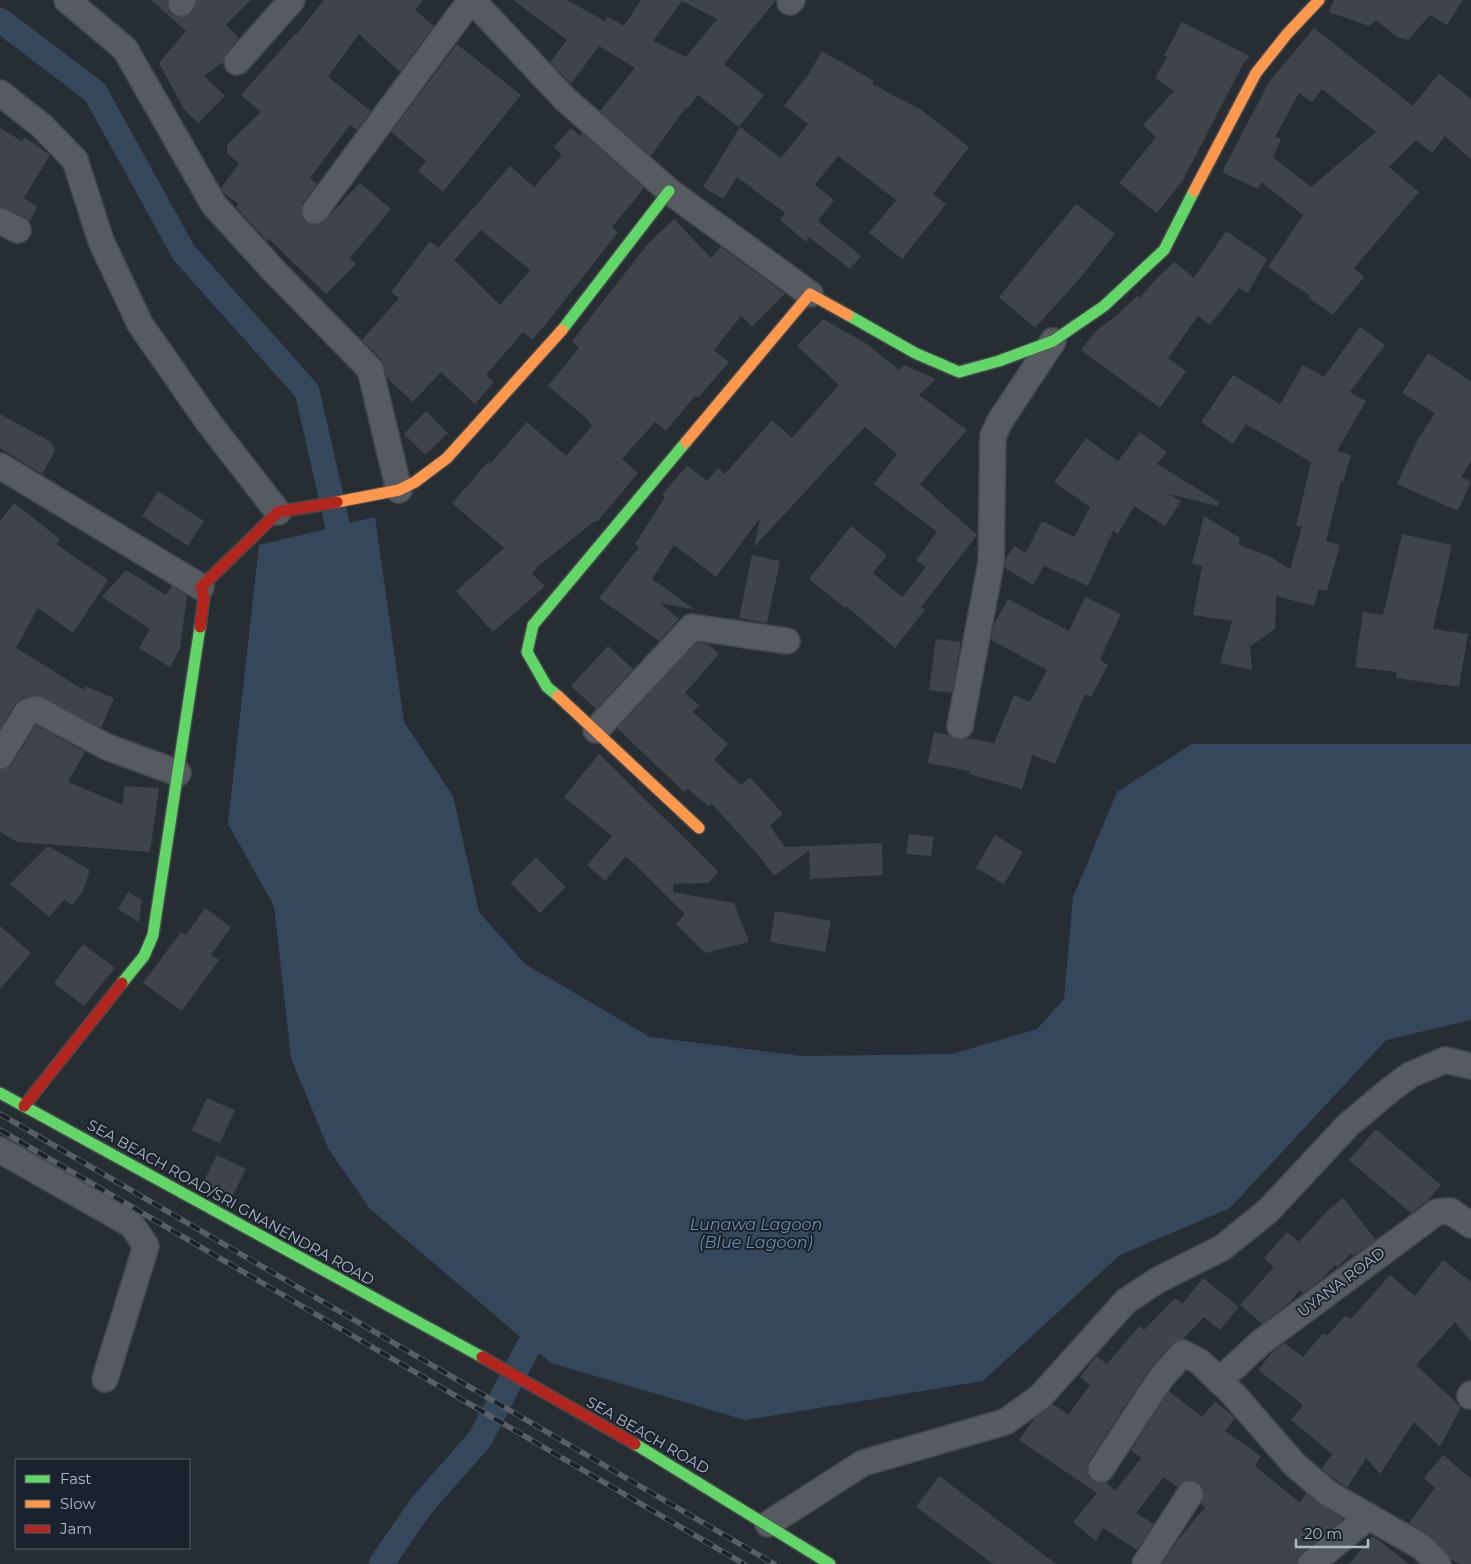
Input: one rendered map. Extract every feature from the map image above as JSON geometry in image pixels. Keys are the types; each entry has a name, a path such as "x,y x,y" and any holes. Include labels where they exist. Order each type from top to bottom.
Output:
{"street":[{"path":"67,0 125,49 214,205 276,273 370,370 389,492"},
{"path":"237,62 292,0"},
{"path":"316,211 472,0 565,99 669,191 810,294 915,353 959,372 999,361 1053,341 1104,306 1164,250 1256,73 1307,4"},
{"path":"0,93 42,126 75,160 101,241 140,324 209,423 284,511"},
{"path":"201,587 284,511 389,492 415,482 447,458 556,337 669,191"},
{"path":"699,828 596,730 547,687 527,652 533,625 810,294"},
{"path":"960,726 991,563 993,436 1000,421 1053,341"},
{"path":"0,466 201,587 204,598 153,935 144,956 24,1106"},
{"path":"596,730 692,627 787,642"},
{"path":"0,756 27,712 36,709 107,747 178,773"},
{"path":"768,1524 863,1463 1005,1422 1040,1397 1126,1302 1158,1280 1222,1248 1268,1212 1348,1125 1391,1089 1410,1075 1445,1060 1471,1066"},
{"name":"SEA BEACH ROAD/SRI GNANENDRA ROAD","path":"0,1093 448,1337"},
{"path":"0,1150 132,1225 146,1246 106,1380"},
{"name":"UYANA ROAD","path":"1227,1388 1260,1343 1437,1212 1450,1211 1471,1225"},
{"name":"SEA BEACH ROAD","path":"448,1337 768,1524 830,1564"},
{"path":"1101,1470 1161,1378 1183,1353 1200,1362 1227,1388 1295,1465 1329,1494 1367,1518 1422,1547 1438,1564"},
{"path":"1146,1564 1190,1494"},
{"path":"1311,1564 1367,1518"}],"water":[{"name":"Lunawa Lagoon (Blue Lagoon)","path":"375,517 404,722 453,796 479,912 525,964 650,1037 802,1056 952,1054 1037,1029 1064,999 1073,897 1117,792 1192,744 1471,744 1471,1020 1386,1040 1230,1208 1120,1255 983,1381 745,1420 551,1363 370,1209 328,1148 291,1058 274,906 228,824 259,545"}],"building":[{"path":"151,0 167,0 168,10 173,15 181,17 193,11 197,0 251,0 226,25 239,38 226,53 223,62 204,76 225,96 198,123 184,109 159,63 186,31"},
{"path":"324,0 423,0 415,10 434,26 400,72 359,34 328,77 371,111 357,130 350,125 310,178 317,184 303,203 302,217 313,225 321,224 360,183 391,209 350,258 356,264 326,294 269,239 267,241 236,207 238,204 224,193 221,188 239,164 227,153 227,145 261,112 241,95 296,35"},
{"path":"513,0 567,0 605,21 607,16 624,26 641,0 776,0 724,64 764,95 739,127 698,95 687,109 686,107 651,156 600,111 635,68 599,46 571,84 550,62 567,40","holes":["682,1 717,19 686,57 653,41"]},
{"path":"1334,0 1463,0 1447,25 1430,15 1408,40 1397,37 1376,20 1369,26 1329,12"},
{"path":"1182,22 1249,56 1183,180 1157,213 1119,183 1156,137 1143,125 1174,91 1155,78 1167,57 1164,56"},
{"path":"1314,28 1413,106 1439,73 1471,99 1471,160 1445,136 1432,153 1416,140 1389,167 1419,192 1354,268 1364,277 1333,315 1309,298 1310,296 1268,267 1303,215 1261,182 1258,189 1222,172 1269,82","holes":["1322,89 1376,132 1311,187 1273,157 1281,139 1275,137 1299,93 1312,102"]},
{"path":"457,44 521,95 443,192 418,171 426,161 391,132"},
{"path":"822,51 874,81 872,84 920,109 969,147 933,194 946,204 902,259 869,233 896,200 838,156 815,185 834,200 818,221 861,256 850,269 809,237 806,242 780,220 785,213 737,177 723,199 703,187 740,127 781,158 808,124 784,106 808,75"},
{"path":"0,128 22,141 24,137 50,155 24,198 37,207 30,222 24,217 0,207"},
{"path":"571,128 580,136 582,133 644,188 612,227 618,232 547,323 532,340 523,332 486,375 494,382 475,404 441,372 413,402 387,378 381,359 362,340 399,298 391,292 430,241 438,248 510,166 534,187 562,155 554,147","holes":["481,230 530,270 500,305 454,260"]},
{"path":"1076,204 1115,234 1081,277 1035,328 999,297"},
{"path":"674,219 711,258 721,247 785,294 752,327 741,316 714,350 729,362 698,398 695,396 666,431 655,422 622,459 638,473 597,522 595,521 537,567 532,574 545,586 493,632 456,591 504,548 452,503 527,422 566,456 592,426 585,417 548,386 579,348 572,341 646,246"},
{"path":"1226,231 1267,259 1248,293 1239,288 1210,325 1198,316 1168,358 1186,371 1160,408 1081,350 1097,330 1115,317 1137,296 1140,298 1174,262 1194,278"},
{"path":"823,319 867,344 899,370 904,365 936,379 919,395 967,430 920,484 977,535 921,607 925,610 895,648 846,606 845,608 809,579 851,526 887,555 873,573 902,597 926,567 916,560 937,532 874,484 897,454 865,427 754,547 760,518 716,577 674,545 652,579 695,610 660,603 679,619 659,641 599,598 639,547 635,544 665,497 662,495 687,465 707,481 718,468 725,474 772,420 792,438 839,385 797,346"},
{"path":"1360,327 1385,345 1350,392 1366,401 1337,451 1351,455 1343,482 1341,481 1326,541 1340,545 1327,591 1319,589 1314,606 1276,596 1275,629 1250,646 1252,670 1220,663 1232,621 1193,615 1202,566 1192,564 1204,516 1240,538 1239,545 1269,556 1290,569 1302,527 1296,526 1311,462 1246,424 1233,444 1201,422 1233,375 1280,404 1303,365 1324,377"},
{"path":"1428,353 1471,381 1471,461 1461,477 1471,481 1458,511 1397,484 1417,441 1435,413 1402,393"},
{"path":"426,411 448,433 425,455 404,434"},
{"path":"0,414 51,442 55,451 42,474 0,448"},
{"path":"1140,432 1167,452 1157,464 1219,502 1217,506 1169,494 1181,501 1165,526 1134,506 1118,534 1113,531 1088,586 1044,566 1033,585 1005,568 1005,560 1014,546 1026,553 1042,521 1074,537 1090,507 1054,482 1086,438 1118,461"},
{"path":"158,491 204,521 188,546 142,516"},
{"path":"14,503 60,539 56,544 108,580 73,633 38,608 16,648 84,690 85,686 114,698 101,728 37,695 22,698 15,704 0,729 0,521"},
{"path":"1402,534 1452,545 1433,629 1468,634 1459,687 1396,678 1397,672 1355,667 1363,612 1383,615"},
{"path":"752,555 780,561 767,623 739,618"},
{"path":"126,570 166,595 172,586 187,595 180,649 170,667 139,648 150,629 102,597"},
{"path":"1085,597 1121,614 1100,660 1108,665 1091,697 1085,694 1055,764 1032,755 1022,789 969,774 970,771 928,763 934,732 949,735 958,740 967,738 994,743 1014,695 1030,702 1047,670 991,640 994,624 1008,599 1069,631"},
{"path":"936,639 961,642 952,693 929,690"},
{"path":"697,642 708,644 719,654 685,693 699,705 693,712 728,744 714,760 741,785 750,777 783,814 770,826 785,847 882,843 883,875 810,879 809,851 774,876 760,857 712,804 709,807 688,789 684,792 617,728"},
{"path":"608,646 633,669 596,709 571,686"},
{"path":"36,725 85,752 68,782 123,805 124,786 159,788 150,852 18,842 0,832 0,770 12,764"},
{"path":"599,754 719,872 708,883 673,884 673,892 734,903 749,942 705,953 676,924 685,914 626,856 605,881 587,865 612,836 564,797"},
{"path":"909,834 934,837 931,856 906,854"},
{"path":"995,835 1023,852 1004,884 976,868"},
{"path":"48,846 90,870 82,893 72,905 64,900 49,917 10,884"},
{"path":"536,857 566,887 540,913 510,883"},
{"path":"128,892 142,900 139,922 118,909"},
{"path":"205,908 231,927 211,955 219,960 182,1011 143,983 181,932 186,935"},
{"path":"775,911 831,921 825,952 770,942"},
{"path":"0,926 31,953 0,989"},
{"path":"83,944 115,968 84,1006 54,983"},
{"path":"207,1098 235,1110 220,1143 192,1131"},
{"path":"1376,1129 1441,1185 1427,1201 1411,1213 1349,1160"},
{"path":"217,1155 246,1169 232,1197 203,1183"},
{"path":"1343,1198 1376,1240 1353,1256 1351,1253 1338,1267 1335,1265 1323,1278 1303,1293 1300,1290 1288,1304 1262,1324 1240,1305 1274,1267 1264,1258 1287,1232 1299,1242 1328,1210"},
{"path":"1443,1260 1471,1282 1471,1342 1455,1322 1416,1365 1461,1407 1440,1447 1414,1422 1380,1474 1366,1458 1347,1488 1322,1469 1332,1454 1291,1420 1303,1405 1258,1370 1272,1352 1284,1343 1303,1357 1323,1333 1327,1336 1345,1316 1351,1319 1390,1275 1415,1296"},
{"path":"1203,1278 1239,1307 1220,1330 1204,1317 1183,1339 1172,1344 1149,1370 1087,1464 1088,1475 1094,1481 1106,1482 1115,1491 1141,1458 1131,1450 1169,1391 1202,1417 1215,1401 1235,1418 1225,1431 1261,1456 1255,1466 1300,1503 1306,1493 1343,1519 1302,1553 1297,1564 1162,1564 1178,1540 1205,1507 1201,1504 1204,1495 1203,1488 1198,1482 1191,1480 1183,1482 1177,1487 1164,1477 1136,1513 1154,1524 1137,1550 1103,1528 1096,1541 1073,1522 1097,1493 1019,1440 1034,1419 1053,1404 1068,1415 1090,1385 1080,1377 1097,1356 1107,1364 1139,1326 1144,1330 1175,1298 1182,1304"},
{"path":"1443,1455 1471,1479 1471,1564 1460,1564 1451,1559 1432,1537 1409,1523 1435,1488 1424,1478"},
{"path":"939,1476 1056,1564 993,1564 916,1507"},
{"path":"1373,1536 1409,1564 1349,1564"}],"waterway":[{"path":"0,20 95,92 184,253 307,391 345,558"},
{"path":"381,1564 421,1506 480,1439 545,1315"}],"railway":[{"path":"0,1114 774,1564"},
{"path":"0,1130 744,1564"}],"traffic: fast":[{"path":"562,330 669,191"},
{"path":"848,315 915,353 959,372 999,361 1053,341 1104,306 1164,250 1194,191"},
{"path":"558,696 547,687 527,652 533,625 686,442"},
{"path":"122,983 144,956 153,935 200,627"},
{"path":"0,1093 482,1357"},
{"path":"635,1444 830,1564"}],"traffic: slow":[{"path":"1194,191 1256,73 1287,34 1319,0"},
{"path":"686,442 810,294 848,315"},
{"path":"337,502 399,490 415,482 447,458 562,330"},
{"path":"558,696 699,828"}],"traffic: jam":[{"path":"200,627 204,598 201,587 278,512 337,502"},
{"path":"24,1106 122,983"},
{"path":"482,1357 635,1444"}]}
